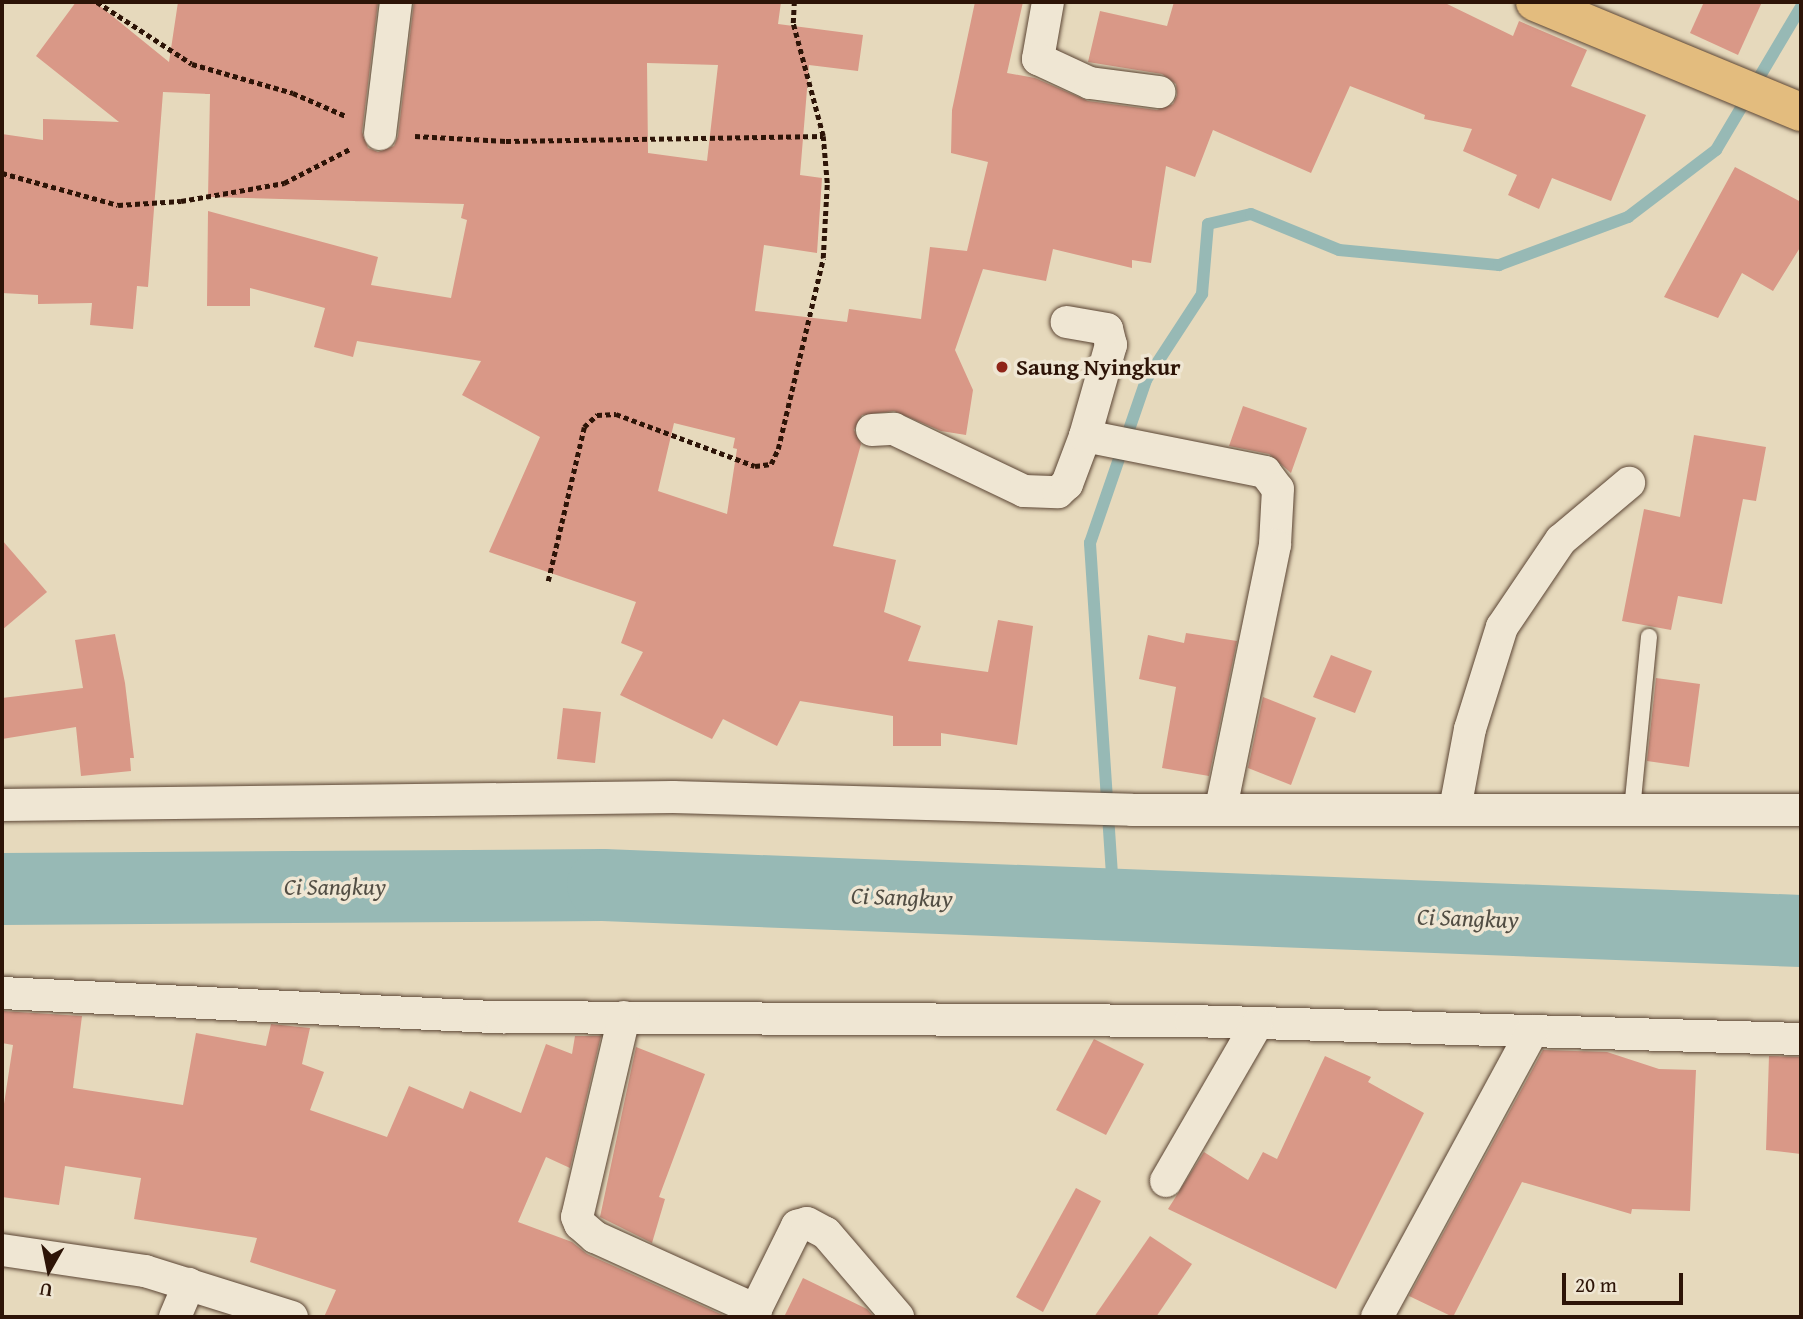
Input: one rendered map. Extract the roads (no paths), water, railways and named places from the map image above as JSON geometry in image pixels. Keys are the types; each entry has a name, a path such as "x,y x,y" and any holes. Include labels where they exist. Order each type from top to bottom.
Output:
{"main road":[{"path":"1535,2 1799,111"}],"street":[{"path":"380,134 396,2"},
{"path":"1048,2 1038,59 1090,83 1159,92"},
{"path":"872,430 894,429 1024,492 1058,492 1067,484 1090,437 1110,335 1107,329 1067,322"},
{"path":"1090,437 1265,472 1278,489 1275,545 1221,808"},
{"path":"1455,809 1470,729 1502,627 1561,540 1629,483"},
{"path":"2,805 673,797 1132,810 1801,810"},
{"path":"2,993 253,1008 624,1017 1256,1024 1801,1040"},
{"path":"624,1017 577,1217 580,1224 595,1237 754,1314 797,1226 813,1223 898,1317"},
{"path":"1166,1181 1256,1024"},
{"path":"1377,1317 1532,1031"},
{"path":"2,1250 145,1271 292,1317"},
{"path":"174,1317 189,1284"}],"lane":[{"path":"1632,810 1649,637"}],"waterway":[{"path":"1114,905 1090,543 1146,380 1202,294 1208,224 1251,214 1339,250 1499,265 1628,217 1716,150 1801,7"},
{"name":"Ci Sangkuy","path":"2,889 603,885 1801,931"}],"place":[{"name":"Saung Nyingkur","path":"1002,367"}]}
